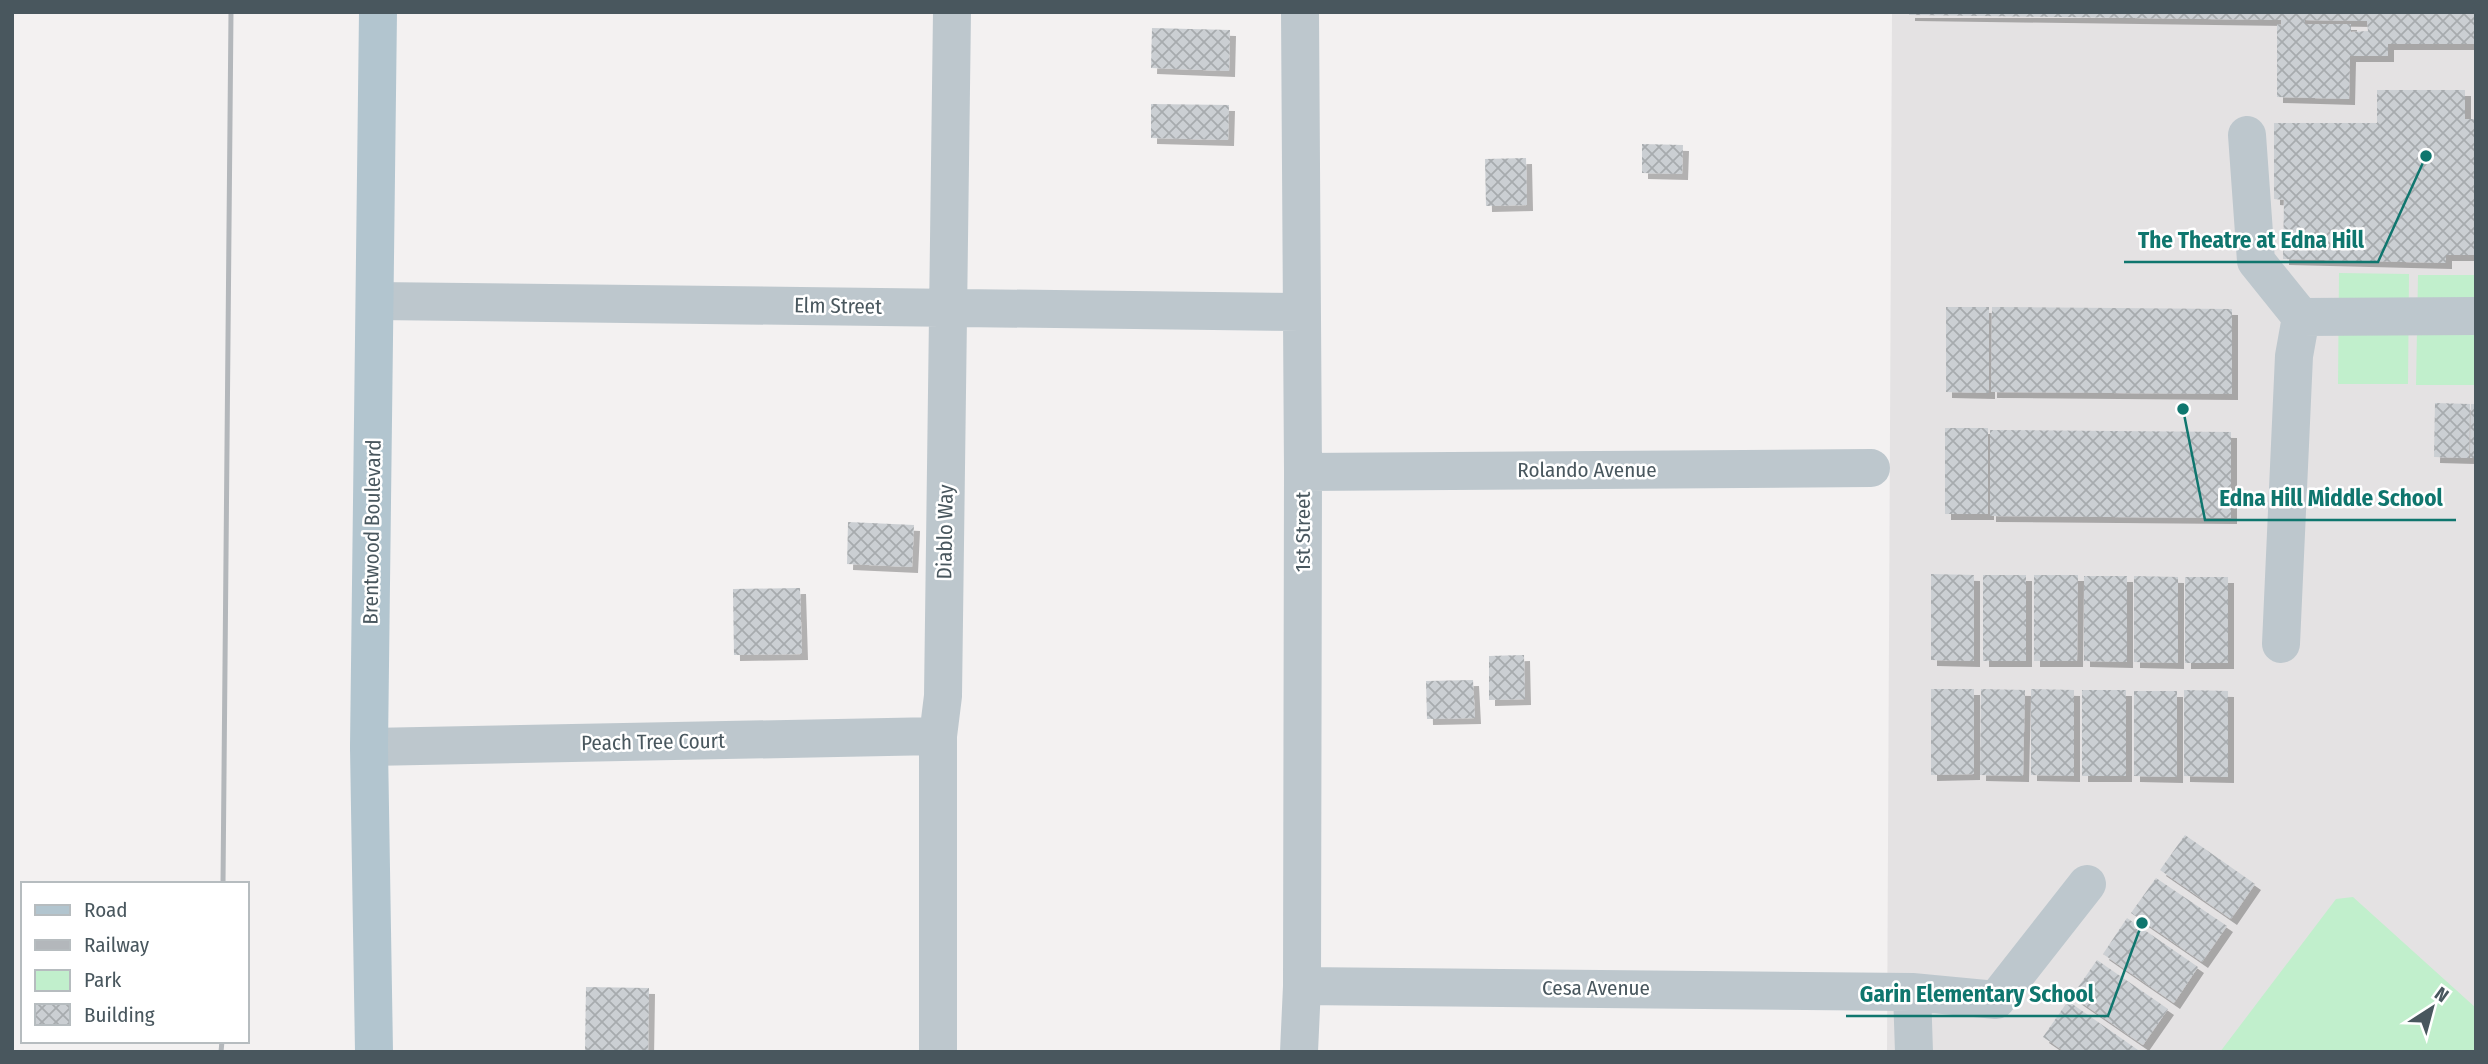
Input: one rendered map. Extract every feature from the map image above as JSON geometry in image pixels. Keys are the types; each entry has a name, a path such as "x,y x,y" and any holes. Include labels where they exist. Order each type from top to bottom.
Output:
{"main road":[{"name":"Brentwood Boulevard","path":"374,1052 369,747 378,12"}],"street":[{"name":"Diablo Way","path":"938,1052 938,736 943,695 952,12"},
{"name":"1st Street","path":"1299,1052 1302,986 1303,472 1300,12"},
{"path":"2246,135 2256,261 2301,317 2294,356 2281,644"},
{"name":"Elm Street","path":"375,301 1300,312"},
{"path":"2301,317 2476,316"},
{"name":"Rolando Avenue","path":"1303,472 1871,468"},
{"name":"Peach Tree Court","path":"369,747 938,736"},
{"name":"Cesa Avenue","path":"1302,986 1901,991 1996,1000 2087,884"},
{"path":"1901,991 1914,1052"}],"shaded area":[{"path":"1892,12 2476,12 2476,1052 1887,1052"}],"green space":[{"path":"2339,273 2409,274 2408,384 2338,384"},
{"path":"2418,275 2476,275 2476,385 2416,385"},
{"path":"2353,897 2476,1008 2476,1052 2220,1052 2336,899"}],"building":[{"path":"1909,12 2476,12 2476,44 2388,44 2388,56 2350,56 2349,99 2277,97 2277,24 2281,25 2281,20 1909,15","holes":["2305,20 2367,21 2368,31 2351,32 2351,24 2305,24"]},
{"path":"1152,28 1230,30 1229,71 1151,68"},
{"path":"2377,90 2465,90 2465,119 2476,119 2476,255 2446,255 2446,263 2283,259 2284,200 2274,199 2274,123 2377,123"},
{"path":"1151,104 1229,105 1228,140 1151,138"},
{"path":"1642,144 1683,145 1682,174 1642,173"},
{"path":"1526,158 1527,205 1486,206 1485,159"},
{"path":"1946,307 1989,307 1989,393 1946,392"},
{"path":"1992,307 2232,309 2232,394 1991,392"},
{"path":"2435,403 2470,404 2469,458 2434,457"},
{"path":"2471,404 2476,404 2476,458 2470,458"},
{"path":"1945,428 1988,428 1988,514 1945,514"},
{"path":"1990,430 2231,432 2231,518 1990,516"},
{"path":"848,522 914,525 912,567 847,564"},
{"path":"1931,574 1974,575 1974,661 1931,660"},
{"path":"1983,575 2026,575 2026,661 1983,661"},
{"path":"2034,575 2078,575 2077,661 2034,661"},
{"path":"2084,576 2127,576 2127,662 2084,661"},
{"path":"2134,576 2178,577 2178,663 2134,662"},
{"path":"2185,577 2228,577 2228,663 2185,663"},
{"path":"800,588 802,654 734,655 733,589"},
{"path":"1524,655 1525,699 1489,700 1489,656"},
{"path":"1473,680 1475,718 1427,719 1426,681"},
{"path":"1931,689 1974,689 1974,774 1931,775"},
{"path":"1981,689 2025,690 2023,776 1980,775"},
{"path":"2031,689 2074,690 2074,776 2031,775"},
{"path":"2082,690 2126,690 2126,776 2082,776"},
{"path":"2184,690 2228,691 2228,777 2184,776"},
{"path":"2134,691 2177,691 2177,777 2134,776"},
{"path":"2185,835 2255,884 2231,919 2160,870"},
{"path":"2156,878 2227,926 2202,962 2131,913"},
{"path":"2127,918 2198,967 2174,1003 2103,954"},
{"path":"2097,960 2168,1009 2143,1045 2072,996"},
{"path":"586,987 649,988 648,1052 585,1052"},
{"path":"2068,1001 2138,1050 2137,1052 2065,1052 2043,1037"}],"railway":[{"path":"223,882 231,12"},
{"path":"221,1052 222,1043"}],"place":[{"name":"The Theatre at Edna Hill","path":"2426,156"},
{"name":"Edna Hill Middle School","path":"2183,409"},
{"name":"Garin Elementary School","path":"2142,923"}]}
